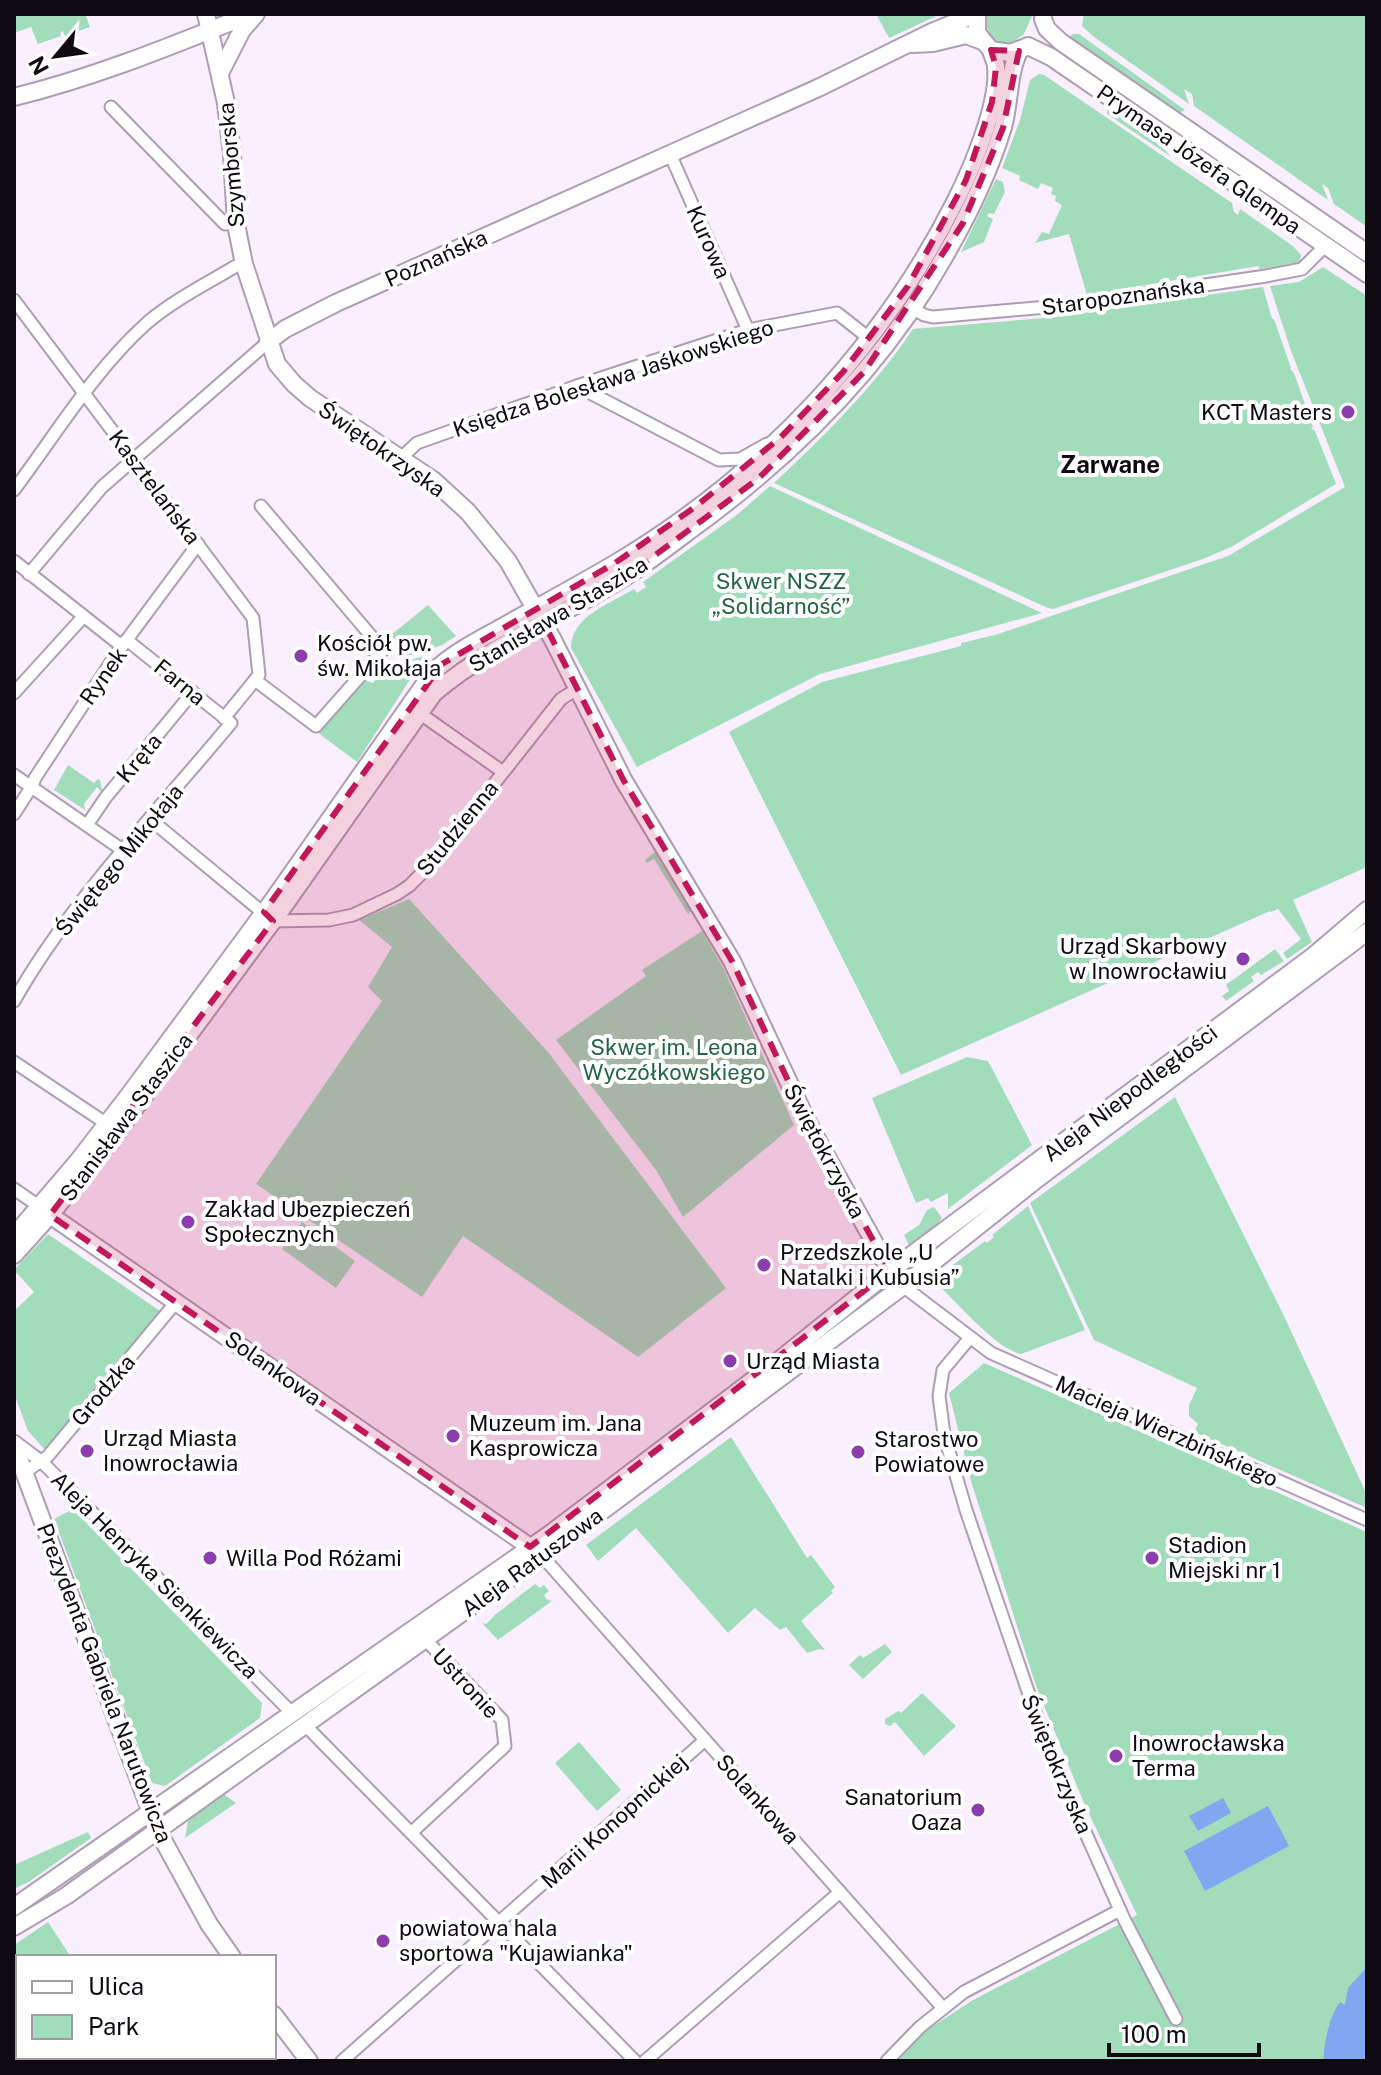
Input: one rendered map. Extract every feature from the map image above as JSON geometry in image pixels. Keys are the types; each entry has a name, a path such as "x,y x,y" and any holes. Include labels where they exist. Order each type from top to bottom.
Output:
{"street":[{"path":"14,97 60,86 137,60 208,22 253,14"},
{"path":"220,73 253,14"},
{"name":"Poznańska","path":"29,574 102,487 285,329 336,303 976,14"},
{"name":"Stanisława Staszica","path":"14,1255 112,1128 434,693 706,499 781,437 870,339 923,262 966,180 992,102 996,67 975,24 976,14"},
{"name":"Stanisława Staszica","path":"540,616 627,576 759,478 837,404 912,308 943,260 985,175 1003,128 1013,68 1024,48 1041,30 1043,16"},
{"name":"Prymasa Józefa Glempa","path":"1043,16 1047,29 1057,39 1367,253"},
{"name":"Szymborska","path":"208,22 231,138 236,224 244,264 268,342"},
{"name":"Poznańska","path":"912,44 933,43 966,35 1000,53 1024,48"},
{"name":"Prymasa Józefa Glempa","path":"1024,48 1051,57 1367,274"},
{"path":"111,107 225,224 236,224"},
{"name":"Kurowa","path":"670,154 748,330"},
{"name":"Staropoznańska","path":"912,308 933,317 1044,308 1266,276 1302,269 1325,246"},
{"path":"14,490 85,394 150,321 178,300 244,264"},
{"name":"Kasztelańska","path":"15,304 253,618 259,675 255,680"},
{"name":"Księdza Bolesława Jaśkowskiego","path":"401,458 417,443 748,330 837,313 870,339"},
{"name":"Świętokrzyska","path":"268,342 277,364 294,384 433,480 468,512 508,561 540,616 624,781 732,961 806,1119 890,1271 903,1286 969,1339 943,1370 940,1383 940,1414 944,1434 966,1510 1035,1717 1120,1910 1176,2019"},
{"path":"577,386 719,460 740,459 781,437"},
{"path":"255,680 316,726 383,650 261,506"},
{"path":"128,641 198,544"},
{"path":"14,561 83,617 19,679 14,693"},
{"name":"Rynek","path":"83,617 119,644 128,641"},
{"name":"Rynek","path":"14,814 59,740 128,641"},
{"name":"Farna","path":"128,641 228,721"},
{"name":"Świętego Mikołaja","path":"14,1001 34,965 228,721 255,680"},
{"name":"Studzienna","path":"268,917 329,920 353,915 397,894 431,864 561,699 577,689"},
{"name":"Kręta","path":"87,825 106,797 193,692"},
{"path":"425,717 503,772"},
{"path":"14,775 124,851"},
{"path":"151,820 268,917"},
{"name":"Aleja Niepodległości","path":"903,1286 1037,1179 1362,935 1367,910"},
{"name":"Aleja Niepodległości","path":"890,1271 1312,957 1362,935"},
{"path":"14,1062 112,1128"},
{"name":"Solankowa","path":"14,1189 536,1552 942,2007"},
{"name":"Stanisława Staszica","path":"14,1236 45,1211"},
{"name":"Aleja Ratuszowa","path":"782,1367 890,1271"},
{"name":"Aleja Ratuszowa","path":"14,1907 152,1812 425,1639 782,1367 903,1286"},
{"name":"Grodzka","path":"24,1473 42,1462 177,1301"},
{"name":"Macieja Wierzbińskiego","path":"969,1339 991,1353 1367,1520"},
{"name":"Aleja Henryka Sienkiewicza","path":"14,1443 42,1462 635,2061"},
{"name":"Prezydenta Gabriela Narutowicza","path":"14,1443 158,1831 209,1924 231,1955"},
{"name":"Aleja Ratuszowa","path":"14,1927 66,1896 158,1831 299,1720 536,1552"},
{"name":"Ustronie","path":"411,1833 505,1746 502,1720 425,1639"},
{"name":"Marii Konopnickiej","path":"342,2061 705,1740"},
{"path":"645,2061 840,1892"},
{"path":"887,2061 942,2007 964,1992 1120,1910"},
{"path":"276,2018 309,2061"}],"highlighted area":[{"path":"991,50 1019,51 1003,128 963,223 864,372 759,478 627,576 544,623 624,781 732,961 806,1119 890,1271 530,1547 50,1215 273,921 264,912 442,664 615,563 695,507 781,437 843,372 908,286 966,180 992,102 996,67"}],"green space":[{"path":"14,14 85,14 90,27 65,36 63,31 61,36 38,44 31,27 14,33"},
{"path":"876,14 941,14 889,38"},
{"path":"986,14 1033,14 1024,34 1007,46 990,34"},
{"path":"1084,14 1367,14 1367,227 1334,204 1328,188 1322,184 1328,200 1194,106 1192,94 1184,89 1189,104 1094,37 1082,26"},
{"path":"1079,34 1185,110 1177,114 1067,39"},
{"path":"1061,48 1364,257 1360,263 1057,54"},
{"path":"1039,74 1232,203 1238,215 1240,209 1293,246 1301,255 1300,261 1087,295 1069,234 1035,243 1042,232 1049,234 1062,205 1051,194 1053,188 1041,183 1038,189 1002,168 1020,120 1030,80"},
{"path":"1107,108 1142,128 1170,156 1107,114"},
{"path":"996,179 1003,182 1005,192 994,214 987,216 993,219 984,242 961,252"},
{"path":"1323,267 1367,296 1367,867 1293,900 1312,942 1287,959 1283,953 1301,939 1278,909 1270,911 901,1075 729,732 822,682 961,646 961,643 995,635 1228,556 1345,487 1291,351 1270,286 1299,282"},
{"path":"1263,287 1311,428 1315,431 1336,484 1233,546 1203,559 1053,609 774,483 866,390 913,329 1056,317"},
{"name":"Skwer NSZZ „Solidarność”","path":"770,486 1042,613 820,674 637,767 571,648 577,627 594,612 634,589 637,593 646,587 643,582 738,514"},
{"path":"428,605 456,636 442,645 408,656 391,635"},
{"path":"424,656 427,659 416,670 357,762 317,732 364,680 373,683 385,668"},
{"path":"68,765 94,783 100,780 103,794 97,787 84,804 85,810 54,790"},
{"path":"655,852 692,910 688,914 654,859 647,863 645,860"},
{"path":"409,899 548,1052 726,1288 638,1357 463,1236 422,1297 256,1184 382,1001 368,987 392,947 359,920"},
{"name":"Skwer im. Leona Wyczółkowskiego","path":"702,931 724,969 794,1125 683,1217 656,1170 556,1040 646,976 642,970"},
{"path":"1275,949 1284,961 1261,975 1258,972 1251,977 1254,981 1226,1001 1222,996 1229,991 1226,985"},
{"path":"967,1057 988,1061 1032,1145 948,1209 948,1193 931,1202 928,1198 916,1203 872,1098"},
{"path":"1175,1097 1284,1316 1367,1495 1367,1508 1194,1432 1198,1424 1189,1416 1189,1405 1197,1388 1094,1340 1030,1203"},
{"path":"1028,1206 1085,1330 1021,1354 1000,1344 978,1325 939,1286 942,1281 938,1276 985,1241 987,1243 994,1237 992,1235"},
{"path":"934,1207 942,1218 909,1245 904,1235 919,1225 927,1210"},
{"path":"302,1222 355,1261 336,1288 282,1249"},
{"path":"48,1234 160,1311 46,1451 28,1431 14,1393 14,1311 34,1292 14,1270"},
{"path":"984,1363 1367,1532 1367,2061 897,2061 927,2030 973,2000 1137,1915 1084,1803 1036,1686 971,1481 949,1393"},
{"path":"731,1437 807,1558 811,1555 835,1587 831,1591 833,1593 801,1621 825,1650 807,1653 786,1627 780,1630 755,1608 728,1633 636,1528 598,1561 586,1545"},
{"path":"73,1509 262,1703 260,1718 165,1786 152,1783 54,1519"},
{"path":"535,1584 540,1588 544,1585 549,1591 544,1595 546,1599 552,1601 498,1640 482,1623 486,1624"},
{"path":"885,1644 892,1652 863,1679 849,1665 860,1655 863,1658"},
{"path":"922,1693 956,1726 924,1756 895,1722 890,1726 885,1724 885,1719 898,1711 901,1713"},
{"path":"579,1742 621,1790 597,1811 555,1763"},
{"path":"225,1795 236,1803 185,1838 189,1815 217,1796"},
{"path":"88,1832 91,1838 14,1889 14,1865"},
{"path":"48,1922 70,1955 16,1955 16,2059 80,2061 14,2061 14,1945"}],"water":[{"path":"1223,1798 1231,1813 1198,1831 1189,1816"},
{"path":"1268,1806 1289,1846 1205,1891 1184,1851"},
{"path":"1367,1967 1367,2061 1323,2061 1333,2016 1340,2002 1345,2005 1348,1988"}],"place":[{"name":"KCT Masters","path":"1348,412"},
{"name":"Kościół pw. św. Mikołaja","path":"301,656"},
{"name":"Urząd Skarbowy w Inowrocławiu","path":"1243,959"},
{"name":"Zakład Ubezpieczeń Społecznych","path":"188,1222"},
{"name":"Przedszkole „U Natalki i Kubusia”","path":"764,1265"},
{"name":"Urząd Miasta","path":"730,1361"},
{"name":"Muzeum im. Jana Kasprowicza","path":"453,1436"},
{"name":"Urząd Miasta Inowrocławia","path":"87,1451"},
{"name":"Starostwo Powiatowe","path":"858,1452"},
{"name":"Willa Pod Różami","path":"210,1558"},
{"name":"Stadion Miejski nr 1","path":"1152,1558"},
{"name":"Inowrocławska Terma","path":"1116,1756"},
{"name":"Sanatorium Oaza","path":"978,1810"},
{"name":"powiatowa hala sportowa \"Kujawianka\"","path":"383,1941"}],"district":[{"name":"Zarwane","path":"1110,464"}]}
